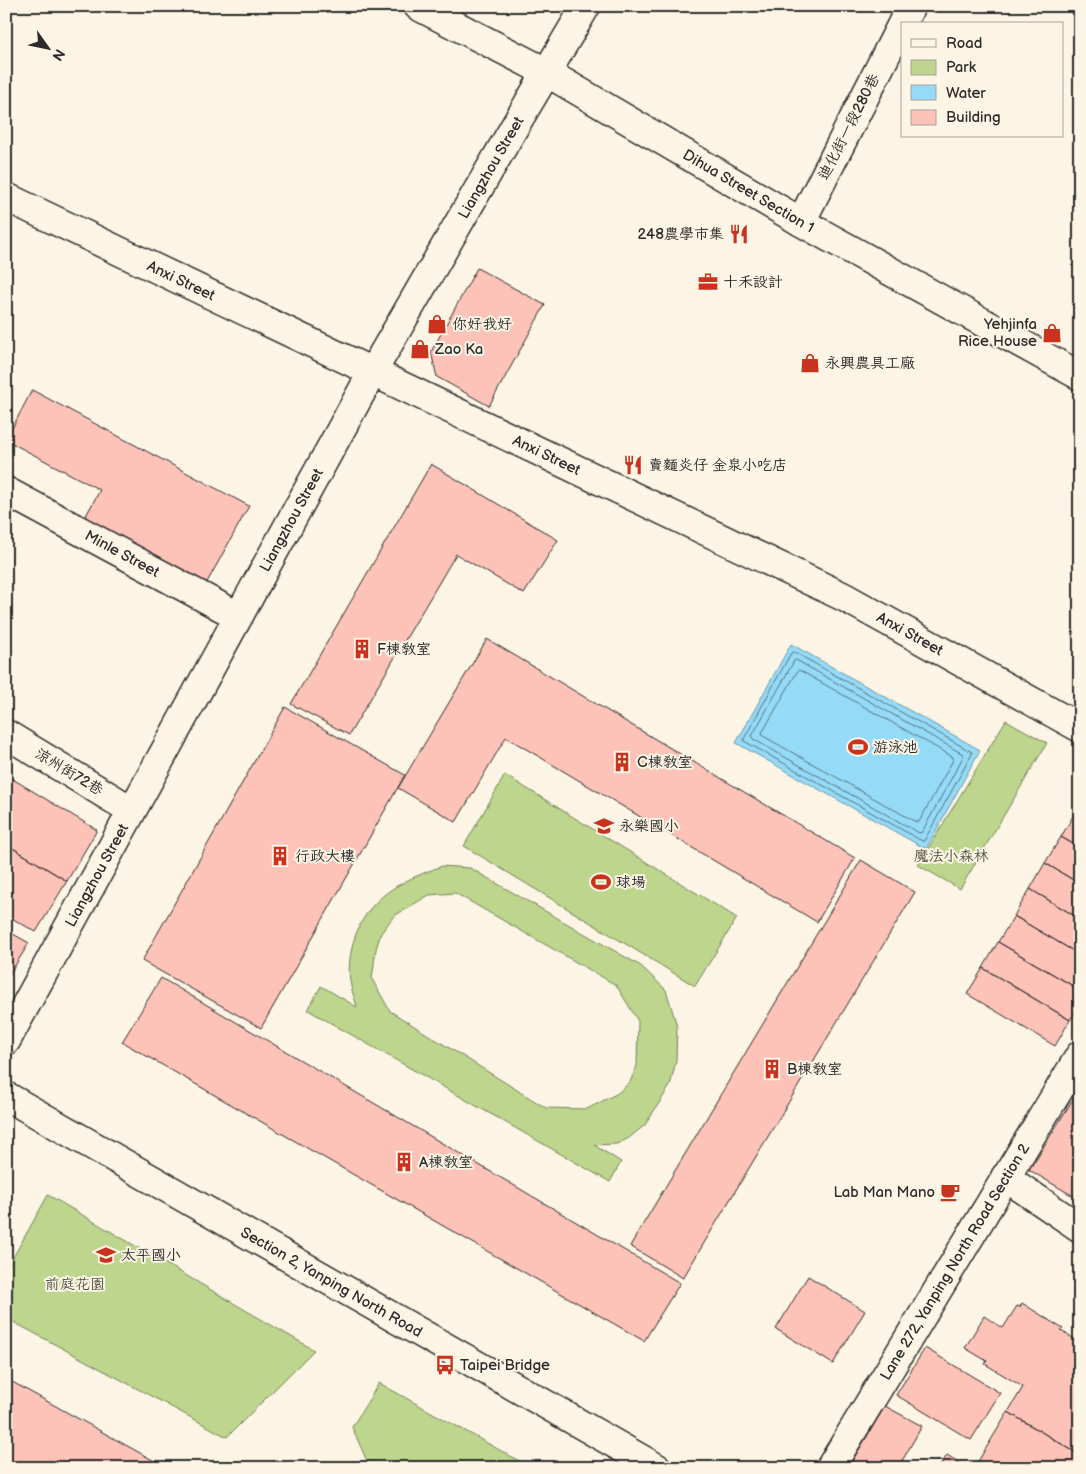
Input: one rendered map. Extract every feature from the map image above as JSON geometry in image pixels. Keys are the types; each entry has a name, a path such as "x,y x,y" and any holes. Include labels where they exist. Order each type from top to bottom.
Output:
{"street":[{"name":"Dihua Street Section 1","path":"418,6 546,72 801,222 1080,376"},
{"name":"Liangzhou Street","path":"6,1041 373,371 586,6"},
{"name":"迪化街一段280巷","path":"903,22 911,6"},
{"name":"迪化街一段280巷","path":"801,222 901,26"},
{"name":"Anxi Street","path":"6,197 844,597 1080,728"},
{"name":"Minle Street","path":"6,491 238,616"},
{"name":"涼州街72巷","path":"6,734 131,810"},
{"name":"Lane 272, Yanping North Road Section 2","path":"830,1468 1080,1055"},
{"name":"Section 2, Yanping North Road","path":"6,1096 657,1468"},
{"path":"1005,1177 1080,1228"}],"green space":[{"name":"魔法小森林","path":"1006,720 1047,743 960,889 918,865"},
{"name":"球場","path":"505,775 737,918 695,986 464,846"},
{"path":"442,866 470,868 641,966 666,990 677,1026 676,1061 670,1086 645,1125 629,1138 617,1144 594,1145 621,1162 610,1182 308,1010 321,986 357,1007 349,976 349,966 353,943 367,913 376,902 399,885","holes":["455,893 616,985 638,1021 637,1066 630,1082 618,1093 587,1109 546,1108 390,1011 372,979 376,949 381,933 394,916 429,895"]},
{"name":"前庭花園","path":"48,1195 314,1350 227,1437 6,1318 6,1270"},
{"path":"379,1383 532,1468 370,1468 352,1427"}],"water":[{"name":"游泳池","path":"791,644 980,750 926,849 736,743"}],"building":[{"path":"477,268 545,305 489,406 437,377 431,352"},
{"path":"32,390 249,506 205,586 83,521 100,490 6,440"},
{"name":"F棟教室","path":"431,464 558,540 524,594 456,554 349,735 291,704"},
{"name":"C棟教室","path":"487,639 855,858 817,922 506,737 456,822 398,788"},
{"name":"行政大樓","path":"285,707 405,775 261,1028 142,961"},
{"path":"11,778 97,830 67,881 6,844 6,786"},
{"path":"1076,811 1080,813 1080,848 1061,837"},
{"path":"1061,837 1080,848 1080,884 1045,863"},
{"path":"6,844 67,881 36,932 6,915"},
{"name":"B棟教室","path":"861,860 915,892 683,1278 630,1246"},
{"path":"1045,863 1080,884 1080,919 1030,889"},
{"path":"1030,889 1080,919 1080,955 1014,916"},
{"path":"1014,916 1080,955 1080,990 998,942"},
{"path":"6,930 29,943 6,980"},
{"path":"998,942 1080,990 1080,1005 1070,1020 983,968"},
{"path":"983,968 1070,1020 1055,1046 967,994"},
{"name":"A棟教室","path":"161,978 680,1283 644,1341 122,1042"},
{"path":"1080,1088 1080,1200 1029,1170"},
{"path":"808,1276 865,1311 833,1364 776,1329"},
{"path":"1022,1303 1080,1342 1080,1455 1008,1412 1023,1387 985,1364 987,1361 965,1348 984,1316 1003,1328 1017,1306 1020,1307"},
{"path":"925,1348 1000,1393 971,1440 896,1395"},
{"path":"7,1379 167,1468 6,1468"},
{"path":"885,1406 922,1426 898,1468 848,1468"},
{"path":"1008,1412 1080,1455 1073,1468 974,1468"},
{"path":"947,1455 966,1467 939,1468"}],"place":[{"name":"248農學市集","path":"739,234"},
{"name":"十禾設計","path":"708,282"},
{"name":"你好我好","path":"437,324"},
{"name":"Yehjinfa Rice House","path":"1052,333"},
{"name":"Zao Ka","path":"420,349"},
{"name":"永興農具工廠","path":"810,363"},
{"name":"賣麵炎仔 金泉小吃店","path":"633,465"},
{"name":"F棟教室","path":"362,649"},
{"name":"游泳池","path":"858,747"},
{"name":"C棟教室","path":"622,762"},
{"name":"永樂國小","path":"604,826"},
{"name":"行政大樓","path":"280,856"},
{"name":"球場","path":"601,882"},
{"name":"B棟教室","path":"772,1069"},
{"name":"A棟教室","path":"404,1162"},
{"name":"Lab Man Mano","path":"950,1192"},
{"name":"太平國小","path":"106,1255"},
{"name":"Taipei Bridge","path":"445,1365"}]}
